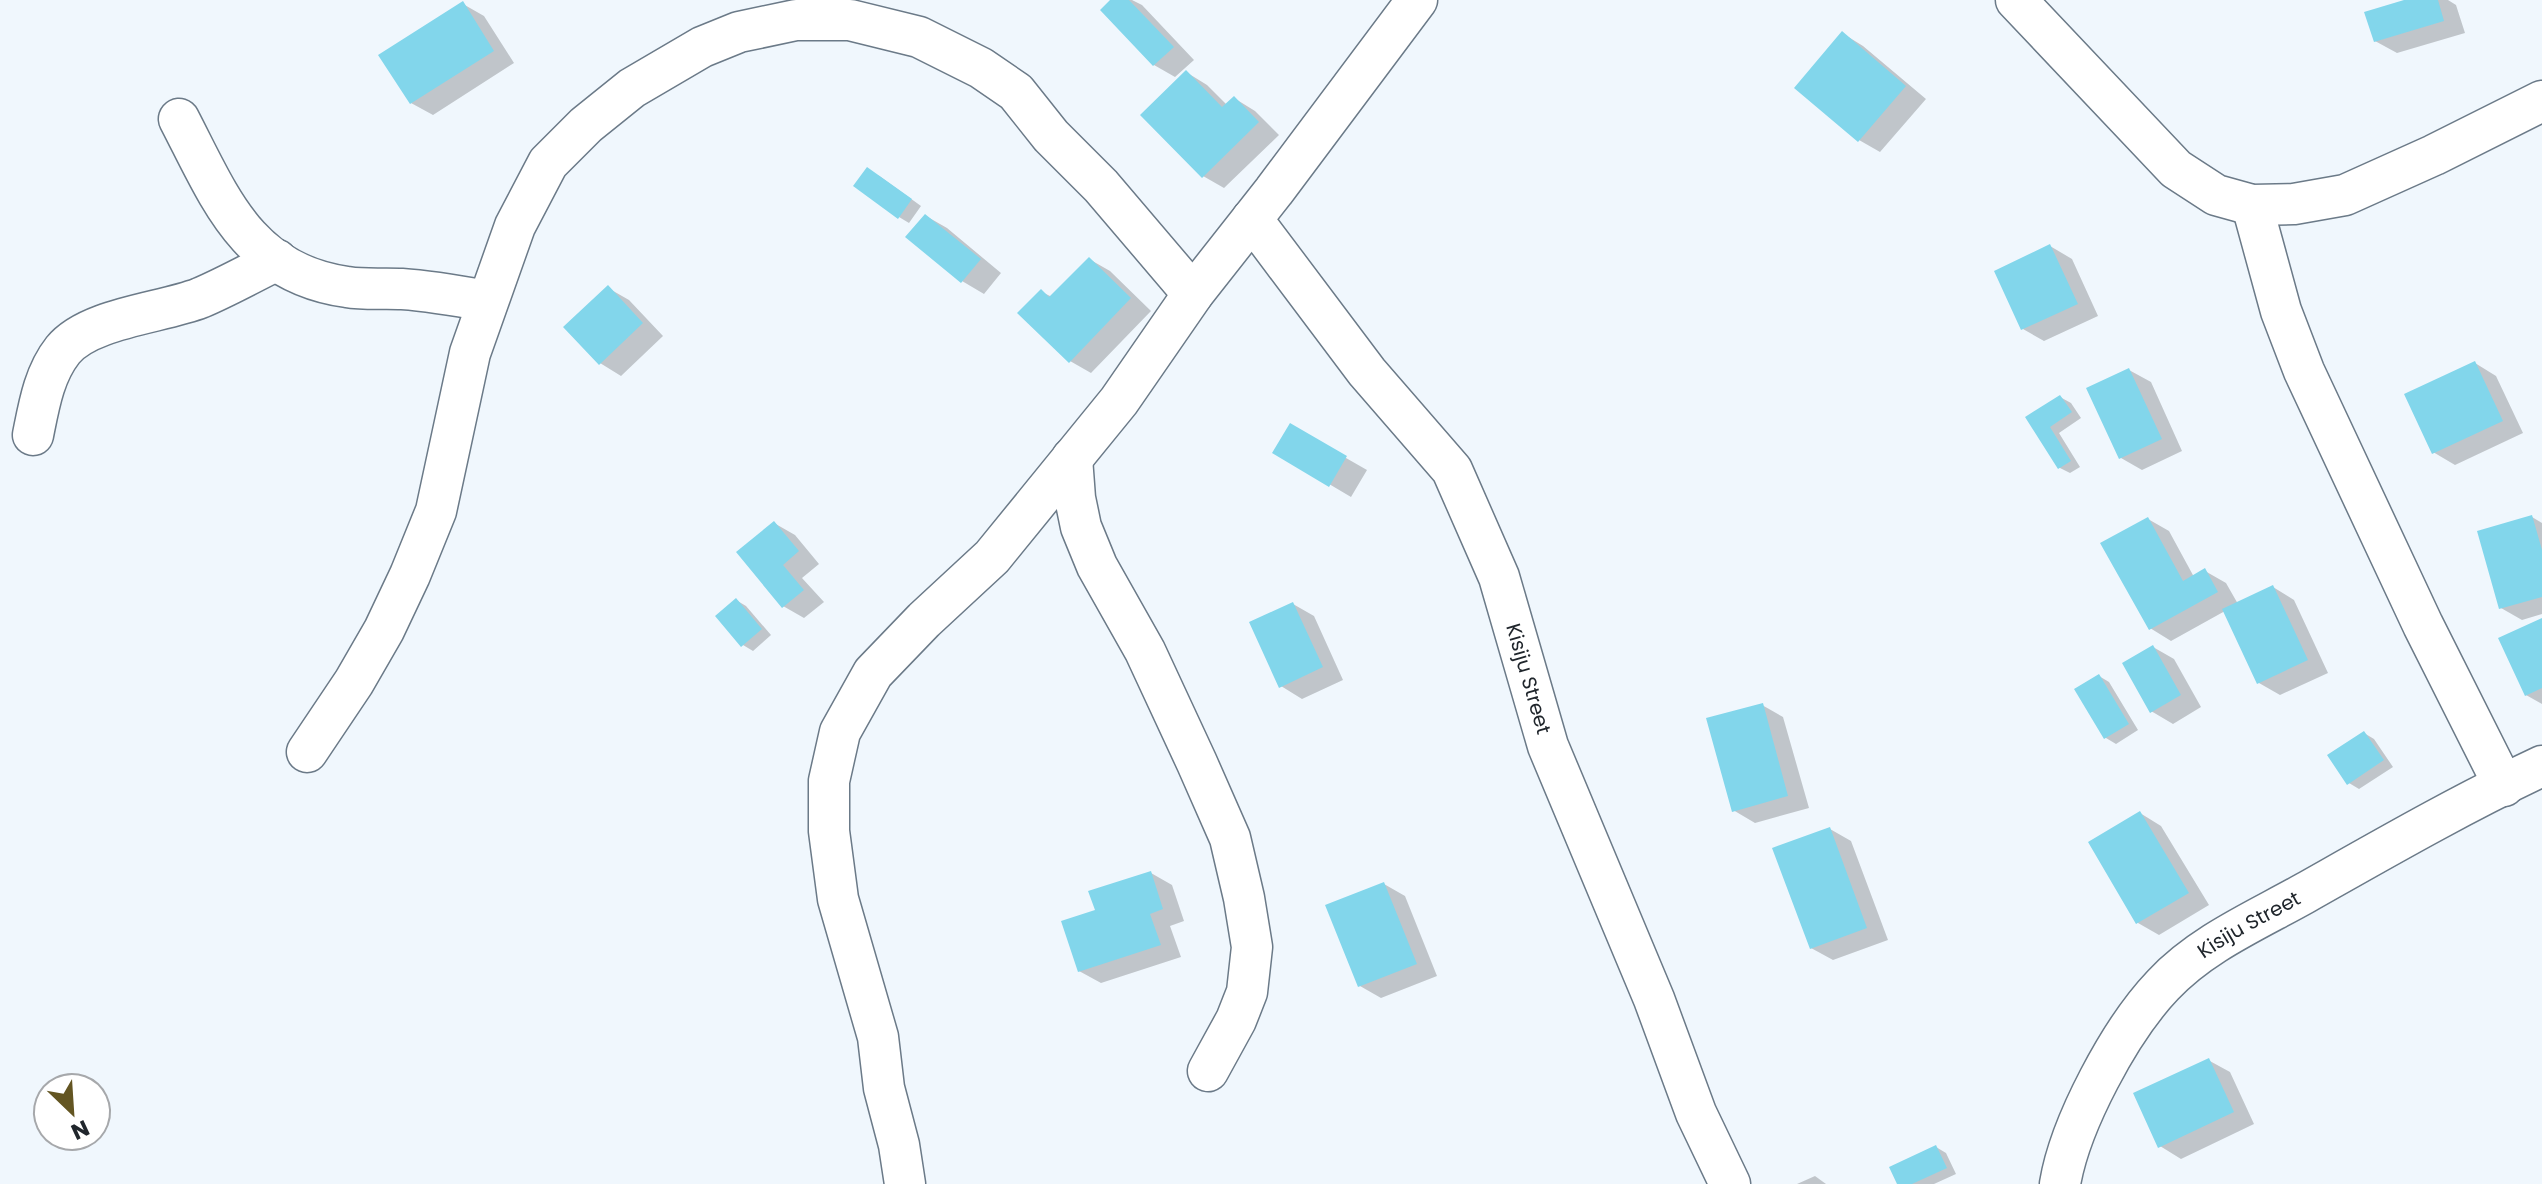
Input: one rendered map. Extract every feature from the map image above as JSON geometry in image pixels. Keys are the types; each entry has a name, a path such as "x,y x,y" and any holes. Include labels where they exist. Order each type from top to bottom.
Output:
{"street":[{"path":"905,1184 899,1145 884,1088 878,1037 838,899 829,831 829,781 840,732 873,673 992,557 1119,401 1193,294 1417,0"},
{"path":"2016,0 2176,169 2216,195 2252,205 2294,204 2345,195 2542,101"},
{"path":"307,752 347,694 384,630 436,511 470,353 515,226 548,163 586,125 632,88 702,47 739,32 846,10 919,37 981,68 1016,92 1051,136 1101,186 1193,294"},
{"path":"179,119 224,207 243,233 292,271 321,283 351,288 442,292 487,301"},
{"path":"2252,205 2281,311 2304,371 2423,625 2531,777"},
{"name":"Kisiju Street","path":"1252,219 1367,372 1452,470 1499,577 1548,746 1654,999 1696,1113 1730,1184"},
{"path":"33,435 47,376 64,348 76,338 109,323 198,299 277,260"},
{"path":"1072,458 1081,527 1097,566 1145,651 1214,800 1230,838 1244,898 1252,947 1247,992 1236,1020 1208,1071"},
{"name":"Kisiju Street","path":"2060,1184 2064,1160 2087,1105 2127,1031 2163,985 2206,949 2381,850 2531,777"}],"building":[{"path":"1110,0 1129,0 1174,47 1153,66 1100,10"},
{"path":"2404,0 2438,0 2444,21 2374,42 2364,12"},
{"path":"463,1 494,51 410,104 378,55"},
{"path":"1842,31 1906,86 1858,142 1794,88"},
{"path":"1186,70 1222,107 1234,96 1259,122 1202,178 1140,115"},
{"path":"867,167 912,199 898,219 853,186"},
{"path":"925,214 981,259 961,283 905,237"},
{"path":"2050,244 2078,304 2021,330 1994,271"},
{"path":"1089,257 1131,298 1069,363 1017,313 1041,289 1049,297"},
{"path":"608,285 643,323 599,365 563,327"},
{"path":"2475,361 2503,421 2432,454 2404,394"},
{"path":"2129,368 2162,439 2119,459 2086,388"},
{"path":"2060,395 2072,412 2050,427 2071,461 2058,469 2025,417"},
{"path":"1290,423 1347,456 1329,487 1272,453"},
{"path":"2532,515 2542,550 2542,597 2499,609 2477,531"},
{"path":"2148,517 2183,581 2205,568 2218,592 2149,630 2100,543"},
{"path":"774,521 799,551 783,565 804,590 782,608 736,552"},
{"path":"2273,585 2308,660 2257,684 2222,609"},
{"path":"736,598 762,629 741,647 715,616"},
{"path":"1293,602 1323,667 1279,688 1249,622"},
{"path":"2542,618 2542,688 2525,696 2498,638"},
{"path":"2153,645 2181,695 2150,713 2122,663"},
{"path":"2099,674 2129,724 2104,739 2074,689"},
{"path":"1763,703 1788,796 1732,812 1706,718"},
{"path":"2364,731 2384,760 2347,785 2327,755"},
{"path":"2140,811 2189,893 2136,924 2088,842"},
{"path":"1830,827 1867,928 1810,949 1772,848"},
{"path":"1151,871 1163,909 1150,914 1161,945 1078,972 1061,921 1095,910 1088,891"},
{"path":"1384,882 1417,964 1358,987 1325,905"},
{"path":"2209,1058 2234,1112 2158,1148 2133,1093"},
{"path":"1936,1145 1947,1168 1912,1184 1897,1184 1889,1167"}]}
